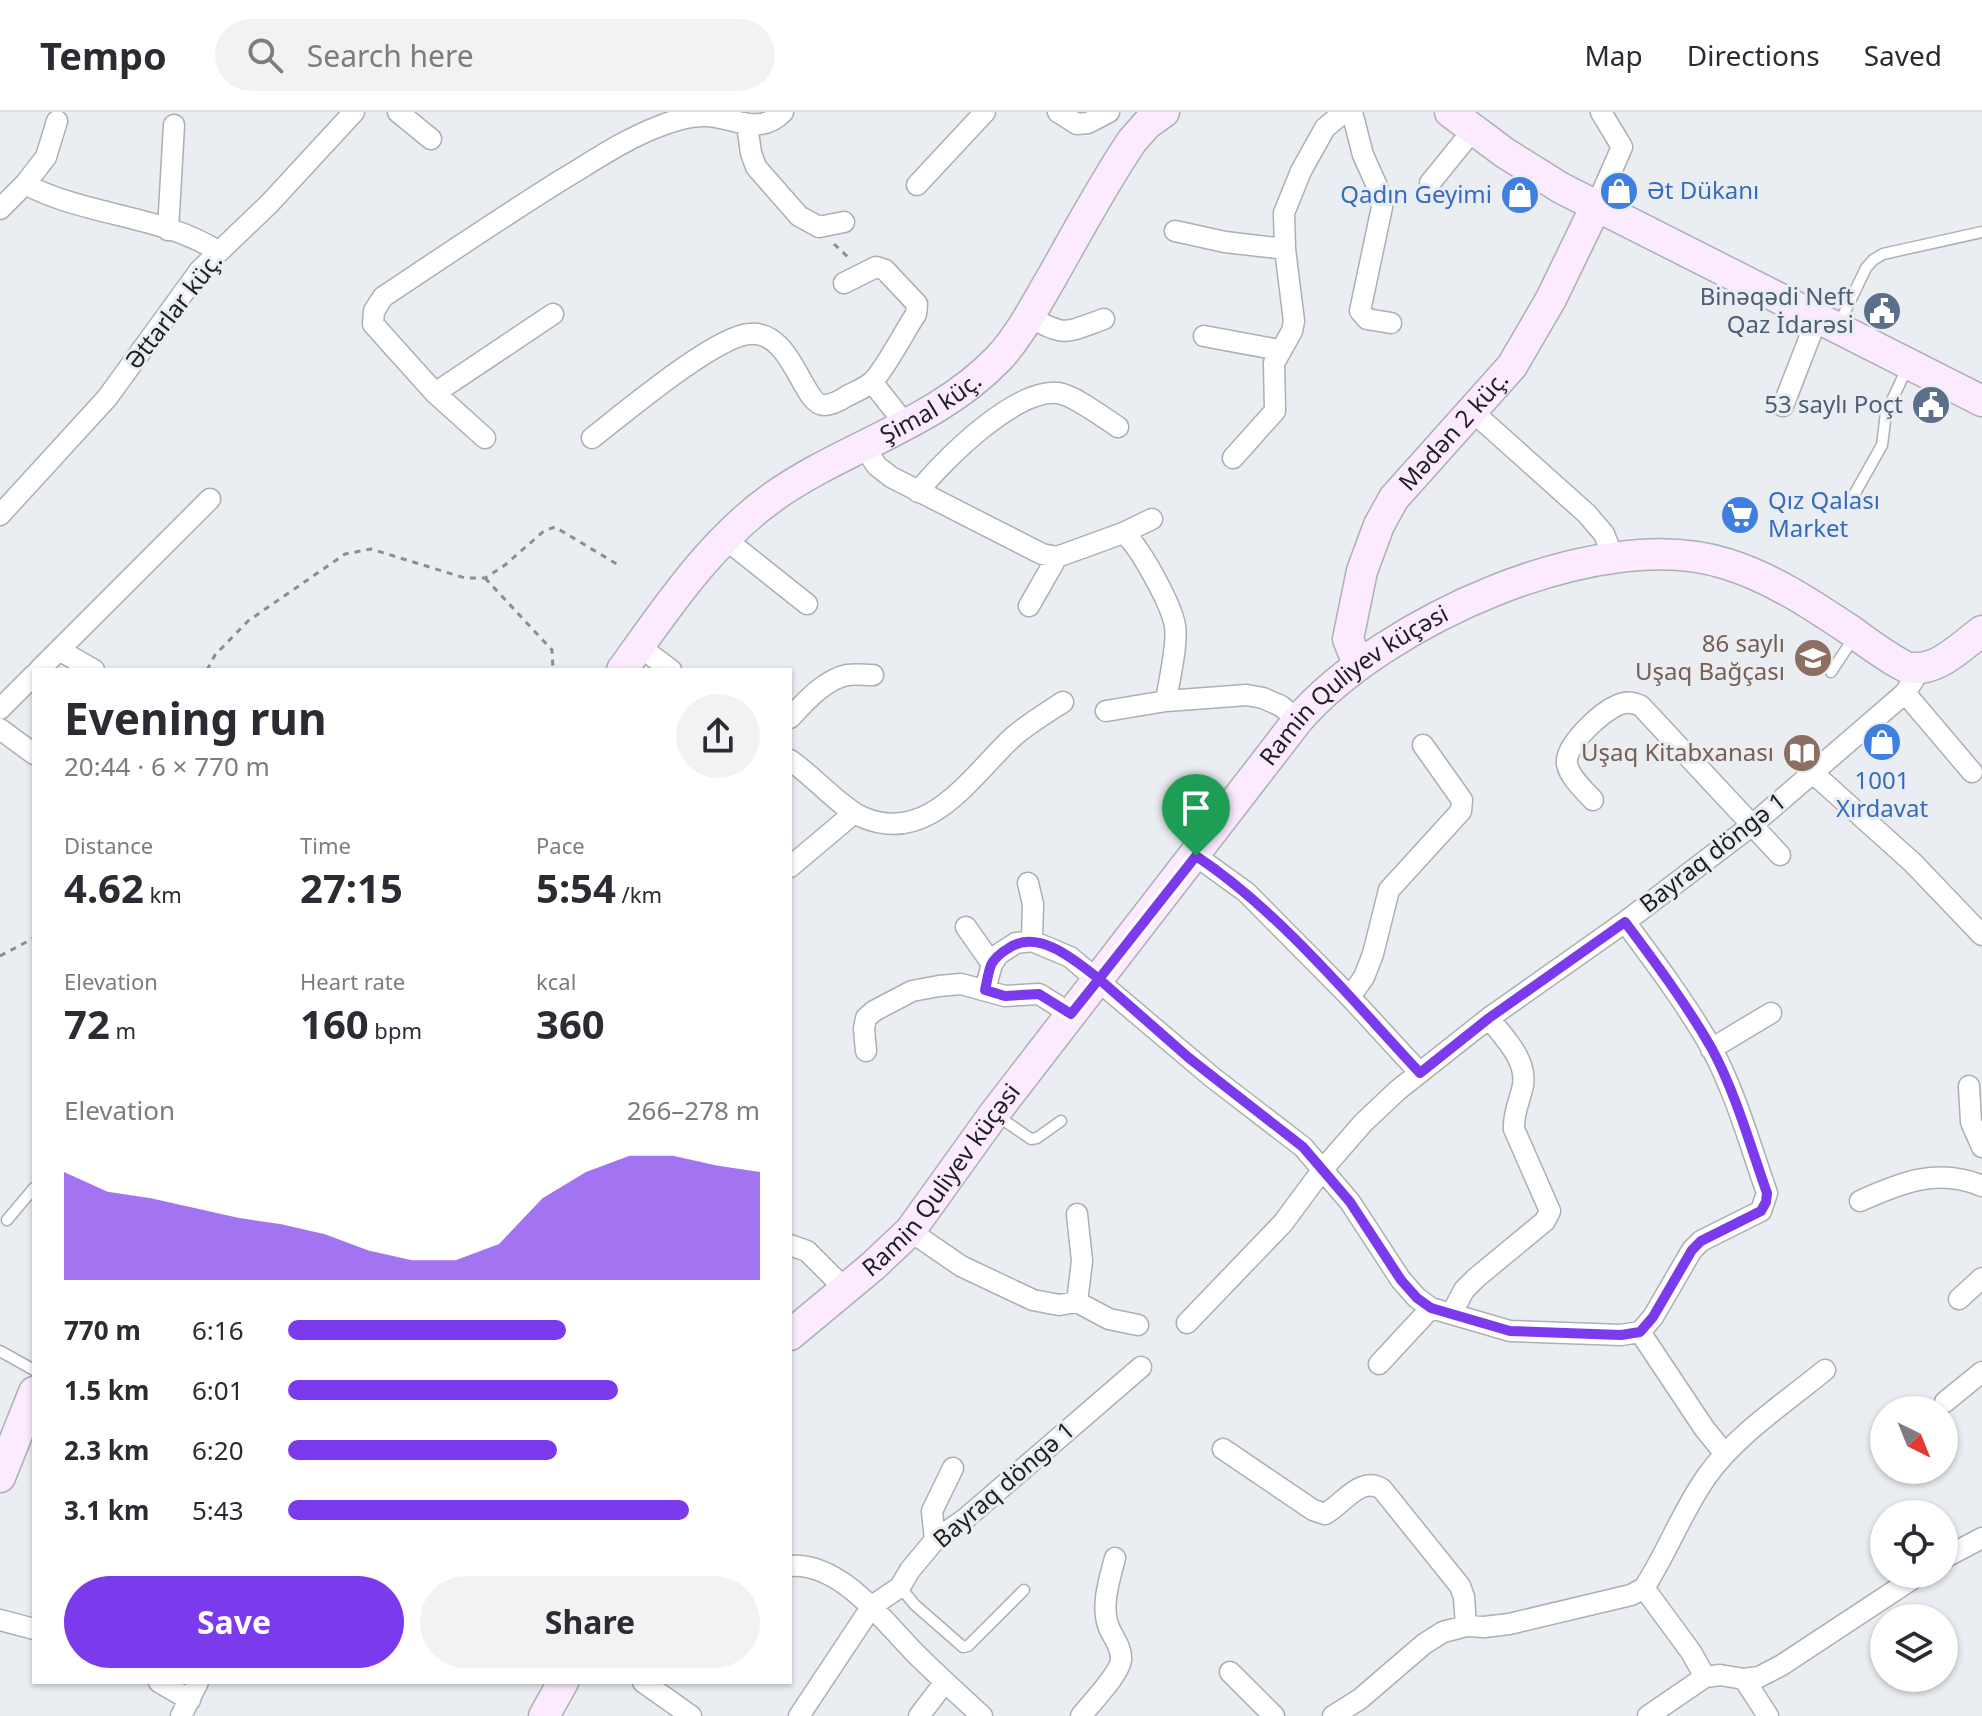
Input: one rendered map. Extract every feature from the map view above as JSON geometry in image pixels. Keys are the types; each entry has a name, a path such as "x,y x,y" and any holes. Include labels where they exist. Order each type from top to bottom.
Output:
{"street":[{"name":"Əttarlar küç.","path":"0,515 107,398 200,270 269,204 354,112"},
{"path":"398,112 431,139"},
{"path":"485,438 435,393 373,324 374,311 383,297 635,135 688,117 709,116 747,125 764,125 783,112"},
{"path":"917,185 985,112"},
{"path":"1058,112 1077,124 1088,123 1109,112"},
{"name":"Şimal küç.","path":"623,668 724,538 774,496 944,403 999,358 1029,317 1114,168 1139,132 1164,112"},
{"path":"1233,458 1275,411 1274,363 1292,331 1294,321 1284,213 1325,128 1344,112"},
{"path":"1352,112 1363,155 1377,186 1382,207 1360,311 1367,319 1391,323"},
{"path":"1596,206 1622,147 1601,112"},
{"path":"0,209 46,157 57,121"},
{"path":"1430,183 1461,121 1532,171 1596,206 1982,401"},
{"path":"168,230 174,125"},
{"path":"747,125 756,167 799,216 809,224 834,224"},
{"path":"25,184 203,242 219,252"},
{"name":"Mədən 2 küç.","path":"1358,664 1348,639 1362,571 1379,525 1394,498 1512,366 1551,299 1596,206"},
{"path":"1175,231 1225,242 1285,249"},
{"path":"592,438 683,369 729,340 747,334 768,338 790,358 814,402 824,405 838,401 872,382 916,314 917,304 885,270 876,267 844,283"},
{"path":"435,393 553,314"},
{"path":"1029,317 1058,332 1104,319"},
{"path":"1783,406 1828,322"},
{"path":"1204,336 1279,350"},
{"path":"872,382 906,425"},
{"path":"918,492 934,471 970,438 1024,401 1041,395 1064,394 1118,427"},
{"path":"1473,412 1587,514 1604,534 1613,557"},
{"path":"864,447 877,466 891,477 1042,554 1057,557 1152,519"},
{"path":"41,668 210,499"},
{"path":"1123,533 1139,550 1176,628 1166,701"},
{"path":"724,538 807,604"},
{"name":"Ramin Quliyev küçəsi","path":"792,1333 910,1231 994,1114 1298,720 1358,664 1409,633 1476,599 1545,574 1613,557 1664,553 1692,555 1726,563 1764,578 1817,608 1895,661 1910,681"},
{"path":"1029,606 1057,557"},
{"path":"1972,772 1910,681 1982,631"},
{"path":"639,646 668,668"},
{"path":"59,650 90,668"},
{"path":"792,716 818,691 837,679 847,675 873,675"},
{"path":"0,709 32,677"},
{"name":"Bayraq döngə 1","path":"1187,1323 1283,1223 1323,1169 1363,1123 1489,1018 1625,922 1751,826 1813,773 1910,681"},
{"path":"1106,711 1166,701 1247,695 1281,706 1298,720"},
{"path":"792,762 854,813 864,818 907,824 923,819 946,804 1015,735 1063,702"},
{"path":"1593,800 1571,775 1567,763 1568,749 1604,713 1619,704 1632,702 1641,706 1780,855"},
{"path":"0,729 32,753"},
{"path":"1350,997 1364,977 1373,954 1389,890 1461,811 1462,800 1423,745"},
{"path":"1813,773 1913,863 1982,935"},
{"path":"792,865 854,813"},
{"path":"1196,856 1246,892 1420,1073"},
{"path":"1028,883 1033,904 1032,941"},
{"path":"985,990 992,964 999,954 1016,943 1032,941 1070,957 1189,1058 1303,1147 1360,1215 1401,1280 1417,1298 1442,1310 1510,1331 1621,1335 1640,1332 1653,1317 1692,1250 1701,1241 1761,1211 1767,1193 1727,1081 1711,1049 1657,964 1625,922"},
{"path":"966,927 992,964"},
{"path":"866,1051 866,1018 888,1002 912,991 939,986 961,984 1005,996 1039,994 1071,1014"},
{"path":"1711,1049 1771,1013"},
{"path":"1379,1364 1545,1221 1550,1211 1514,1129 1513,1117 1523,1085 1523,1069 1514,1050 1489,1018"},
{"path":"1969,1086 1971,1122 1982,1147"},
{"path":"1860,1201 1928,1176 1982,1186"},
{"path":"1077,1214 1082,1261 1077,1302"},
{"path":"910,1231 961,1266 1033,1300 1059,1305 1077,1302 1109,1319 1138,1325"},
{"path":"792,1246 807,1251 845,1289"},
{"path":"1959,1299 1982,1278"},
{"path":"1640,1332 1725,1454"},
{"name":"Bayraq döngə 1","path":"872,1606 900,1587 935,1540 965,1519 1141,1367"},
{"path":"1333,1716 1360,1699 1424,1644 1443,1632 1466,1626 1509,1624 1631,1595 1644,1588 1689,1505 1725,1454 1825,1370"},
{"path":"1952,1396 1982,1372"},
{"path":"0,1477 32,1397"},
{"path":"1223,1449 1313,1510 1325,1514 1363,1485 1374,1484 1382,1489 1460,1586 1466,1626"},
{"path":"935,1540 932,1511 953,1468"},
{"path":"1958,1551 1982,1538"},
{"path":"1081,1716 1121,1661 1118,1644 1107,1624 1106,1594 1115,1558"},
{"path":"792,1566 836,1580 872,1606 982,1716"},
{"path":"1644,1588 1691,1652 1705,1677"},
{"path":"1648,1716 1705,1677 1759,1677 1899,1588"},
{"path":"799,1716 872,1606"},
{"path":"0,1620 32,1628"},
{"path":"1230,1672 1274,1716"},
{"path":"1744,1679 1768,1716"},
{"path":"919,1716 945,1682"},
{"path":"163,1684 189,1699"},
{"path":"544,1716 562,1684"},
{"path":"646,1684 691,1716"}],"lane":[{"path":"1828,322 1866,268 1883,254 1982,232"},
{"path":"1850,502 1882,445 1886,413 1909,364"},
{"path":"1831,672 1856,635"},
{"path":"994,1114 1031,1139 1061,1121"},
{"path":"7,1220 32,1190"},
{"path":"0,1351 32,1369"},
{"path":"900,1587 915,1605 963,1647 968,1646 1024,1590"}],"path":[{"path":"834,224 837,247 858,265 863,274"},
{"path":"208,668 215,655 248,621 345,554 371,549 465,578 485,578 544,531 555,527 620,566"},
{"path":"485,578 552,650 554,668"},
{"path":"0,956 32,939"}],"place":[{"name":"Ət Dükanı","path":"1619,191"},
{"name":"Qadın Geyimi","path":"1520,195"},
{"name":"Binəqədi Neft Qaz İdarəsi","path":"1882,311"},
{"name":"53 saylı Poçt","path":"1931,405"},
{"name":"Qız Qalası Market","path":"1740,515"},
{"name":"86 saylı Uşaq Bağçası","path":"1813,658"},
{"name":"1001 Xırdavat","path":"1882,742"},
{"name":"Uşaq Kitabxanası","path":"1802,753"}],"route":[{"path":"1196,856 1099,979 1070,957 1032,941 1016,943 999,954 992,964 985,990 1005,996 1039,994 1071,1014 1099,979 1212,1077 1303,1147 1350,1202 1401,1280 1431,1308 1510,1331 1621,1335 1640,1332 1653,1317 1692,1250 1701,1241 1761,1211 1767,1193 1727,1081 1711,1049 1657,964 1625,922 1550,973 1420,1073 1246,892 1196,856"}]}
